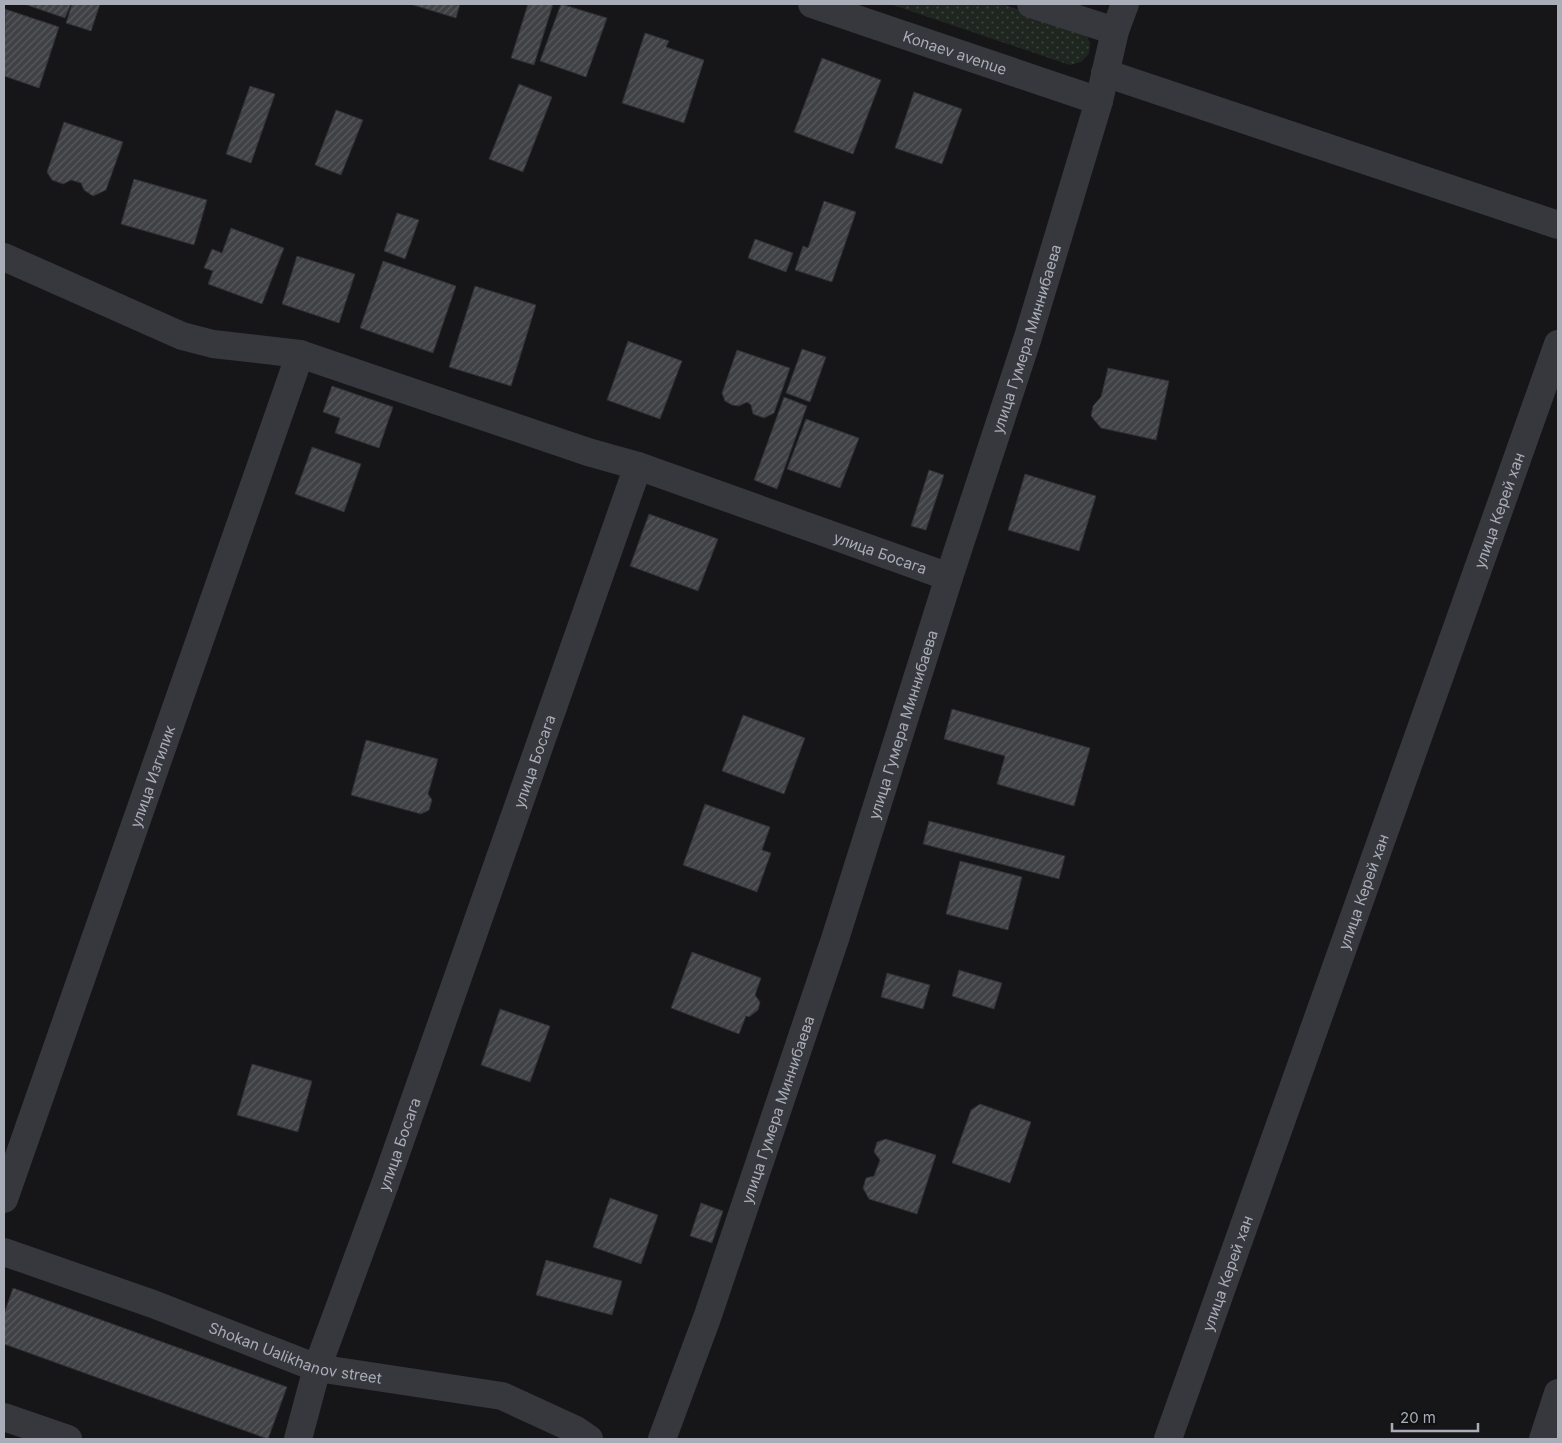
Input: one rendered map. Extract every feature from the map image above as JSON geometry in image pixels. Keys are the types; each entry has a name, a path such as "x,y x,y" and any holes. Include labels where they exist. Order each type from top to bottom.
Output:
{"street":[{"name":"Konaev avenue","path":"812,4 1099,101"},
{"path":"1031,4 1114,31"},
{"name":"улица Гумера Миннибаева","path":"662,1439 707,1318 835,939 949,577 1028,337 1099,101 1114,31 1125,4"},
{"path":"1105,73 1558,225"},
{"path":"4,257 182,336 212,344 300,354 588,452 638,466"},
{"name":"улица Керей хан","path":"1168,1439 1558,344"},
{"name":"улица Изгилик","path":"4,1199 300,354"},
{"name":"улица Босага","path":"298,1439 318,1368 385,1184 638,466 949,577"},
{"name":"Shokan Ualikhanov street","path":"4,1252 152,1304 318,1368 502,1396 576,1430 589,1439"},
{"path":"1543,1439 1558,1393"},
{"path":"4,1417 68,1439"}],"shaded area":[{"path":"890,4 1002,4 1083,32 1090,42 1089,54 1081,62 1070,65"}],"building":[{"path":"24,4 71,4 65,18"},
{"path":"72,4 100,4 91,31 66,23"},
{"path":"410,4 460,4 456,18"},
{"path":"528,4 553,4 534,65 511,58"},
{"path":"561,4 607,18 586,77 540,61"},
{"path":"5,9 59,27 39,88 4,76"},
{"path":"645,33 669,41 666,47 704,60 684,123 622,103"},
{"path":"822,58 881,80 853,154 794,132"},
{"path":"519,84 552,97 523,172 489,159"},
{"path":"250,86 275,94 251,163 226,154"},
{"path":"914,92 962,109 942,164 895,148"},
{"path":"336,110 363,120 341,175 315,165"},
{"path":"64,122 123,142 106,190 93,196 84,190 81,183 71,180 63,184 52,180 47,172"},
{"path":"134,179 207,200 194,245 121,224"},
{"path":"824,201 856,212 832,282 795,270 803,246 808,248"},
{"path":"397,213 419,220 405,259 384,251"},
{"path":"231,228 284,248 262,304 208,284 213,271 204,268 212,249 222,253"},
{"path":"755,239 793,253 786,272 748,258"},
{"path":"297,256 355,274 339,323 282,304"},
{"path":"383,261 456,286 433,353 360,328"},
{"path":"475,286 536,305 511,386 449,367"},
{"path":"628,341 682,361 660,419 607,400"},
{"path":"802,349 826,357 810,402 786,393"},
{"path":"737,350 790,368 774,413 764,418 753,414 751,405 747,402 739,406 725,401 722,393"},
{"path":"1108,368 1169,381 1156,440 1101,428 1091,416 1093,406 1101,397"},
{"path":"332,386 393,407 379,448 335,433 340,418 323,412"},
{"path":"784,397 807,406 777,489 754,480"},
{"path":"806,419 859,438 840,488 787,469"},
{"path":"312,447 361,464 344,512 295,494"},
{"path":"929,470 944,475 926,530 911,526"},
{"path":"1025,474 1096,496 1079,551 1008,530"},
{"path":"649,514 718,539 698,591 630,566"},
{"path":"952,709 1090,748 1074,806 997,784 1005,756 944,739"},
{"path":"743,715 805,738 784,794 722,771"},
{"path":"366,740 438,759 428,794 432,800 429,810 421,814 351,795"},
{"path":"705,804 770,827 762,850 771,853 757,892 683,865"},
{"path":"929,821 1065,856 1059,879 923,844"},
{"path":"960,861 1022,877 1008,930 946,914"},
{"path":"692,952 761,978 755,995 760,1002 758,1010 749,1017 746,1016 739,1034 671,1008"},
{"path":"959,970 1002,983 994,1009 952,996"},
{"path":"887,973 930,985 923,1009 881,997"},
{"path":"500,1009 550,1026 530,1082 481,1065"},
{"path":"252,1064 312,1081 298,1132 237,1115"},
{"path":"980,1104 1031,1122 1010,1183 952,1163 971,1110"},
{"path":"886,1139 936,1155 917,1214 869,1199 863,1188 866,1178 874,1176 880,1160 874,1152 877,1142"},
{"path":"610,1198 658,1215 641,1264 593,1247"},
{"path":"701,1203 723,1211 712,1243 690,1236"},
{"path":"546,1260 622,1281 612,1315 536,1295"},
{"path":"13,1288 287,1387 268,1439 4,1344 4,1314"}]}
